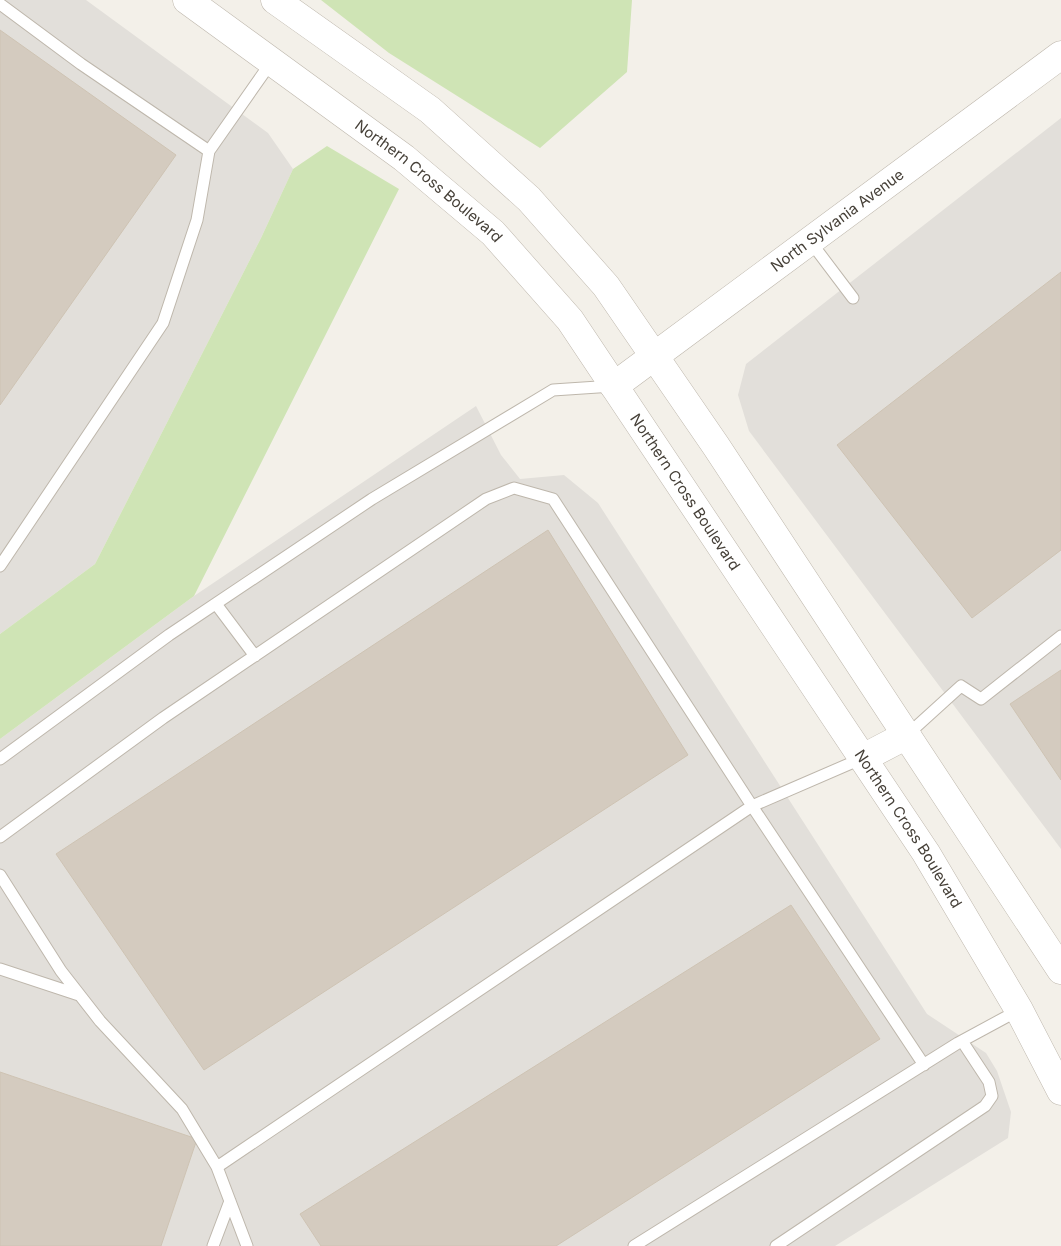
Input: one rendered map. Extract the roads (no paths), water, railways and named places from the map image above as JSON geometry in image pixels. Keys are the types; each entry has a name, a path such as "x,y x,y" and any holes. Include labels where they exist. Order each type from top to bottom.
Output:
{"street":[{"name":"Northern Cross Boulevard","path":"187,0 404,158 493,233 570,320 926,853 1019,1010 1061,1091"},
{"path":"275,0 430,110 529,199 606,286 716,446 1061,970"},
{"name":"North Sylvania Avenue","path":"614,386 1059,60"},
{"path":"863,758 907,735"}],"lane":[{"path":"0,4 81,64 209,151"},
{"path":"0,566 163,323 197,220 209,151 272,61"},
{"path":"810,241 853,298"},
{"path":"0,759 169,635 372,499 553,390 614,386"},
{"path":"0,836 163,718 486,499 514,488 553,499 752,806 924,1064"},
{"path":"216,604 255,656"},
{"path":"907,735 961,686 981,699 1061,636"},
{"path":"217,1167 752,806 863,758"},
{"path":"0,875 61,971 100,1021 182,1109 217,1167 247,1246"},
{"path":"0,969 80,995"},
{"path":"641,1244 924,1064 1019,1010"},
{"path":"776,1246 985,1106 992,1096 988,1082 962,1041"},
{"path":"213,1246 230,1200"}]}
